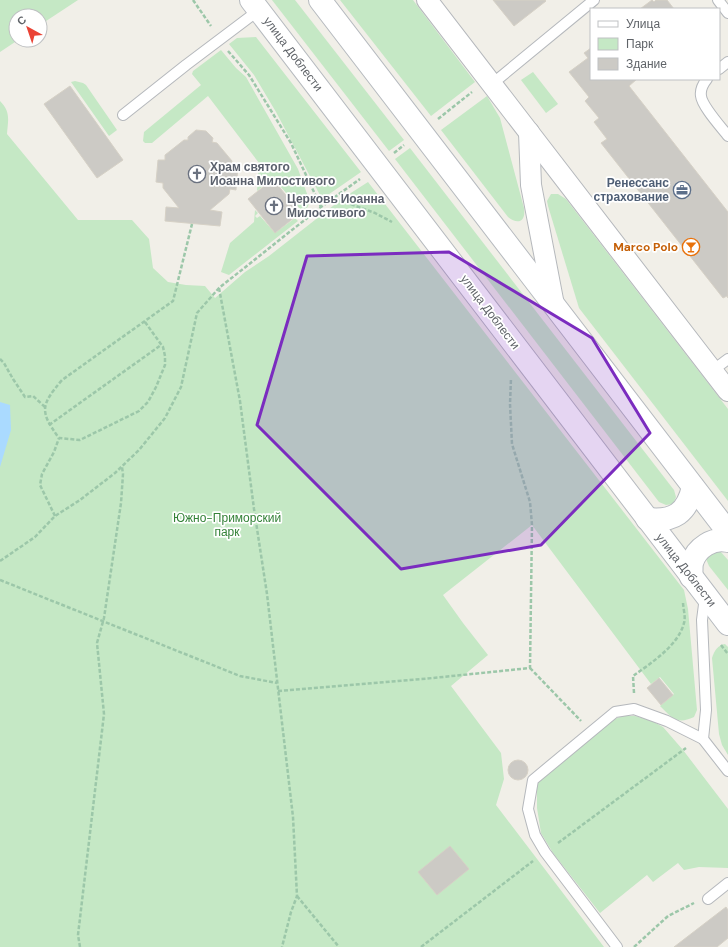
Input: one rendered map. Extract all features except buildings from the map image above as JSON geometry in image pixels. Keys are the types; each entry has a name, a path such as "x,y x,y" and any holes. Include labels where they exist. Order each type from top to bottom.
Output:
{"main road":[{"path":"320,0 728,532"},
{"name":"улица Доблести","path":"255,5 647,519 687,586 705,595 728,624"},
{"path":"647,519 660,520 672,517 683,510 690,500 693,487"},
{"path":"687,586 692,563 699,551 710,543 723,540 728,541"}],"street":[{"path":"427,0 529,132 720,365 728,391"},
{"path":"529,132 531,184 554,305"}],"lane":[{"path":"492,84 594,0"},
{"path":"718,0 728,14"},
{"path":"123,115 221,39 255,5"},
{"path":"720,68 728,62"},
{"path":"706,80 702,87 700,95 703,103 728,136"},
{"path":"703,739 706,710 702,620 705,595"},
{"path":"618,947 545,852 535,835 528,809 533,780 615,712 634,709 667,721 703,739 728,771"},
{"path":"708,898 728,883"}],"path":[{"path":"193,0 225,47 249,75 291,143 321,206"},
{"path":"435,121 473,92"},
{"path":"392,155 407,144"},
{"path":"0,561 34,537 55,516 80,500 122,467 139,450 165,418 181,387 197,312 219,288 321,206 364,176"},
{"path":"334,198 375,213 396,224"},
{"path":"58,438 45,416 45,407 50,395 62,380 173,301 192,224"},
{"path":"219,288 240,401 254,510 267,594 293,817 297,896 291,912 282,947"},
{"path":"58,438 80,440 139,411 148,402 165,365 165,356 161,345 144,322"},
{"path":"49,425 161,345"},
{"path":"0,359 25,397 33,396 45,407"},
{"path":"512,374 510,404 512,444 527,489 532,525 530,668 591,731"},
{"path":"55,516 40,485 42,474 54,452 58,438"},
{"path":"80,947 78,935 104,714 97,643 103,621 121,503 122,467"},
{"path":"0,580 240,676 277,683"},
{"path":"634,709 633,676 654,662 674,643 684,623 687,586"},
{"path":"278,691 417,680 530,668"},
{"path":"421,947 545,852 683,750 703,739"},
{"path":"297,896 339,947"},
{"path":"634,947 668,916 689,905 708,898"}],"highlighted area":[{"path":"449,252 592,338 650,433 541,545 401,569 257,425 307,256"}],"green space":[{"path":"0,0 78,0 48,20 48,8 8,8 8,47 0,52"},
{"path":"272,0 295,0 404,140 389,151"},
{"path":"340,0 413,0 475,82 431,116"},
{"path":"256,37 361,172 322,199 276,112 254,75 229,44 237,38"},
{"path":"221,50 236,68 246,77 298,169 310,202 307,208 301,210 273,178 257,191 259,163 208,96 152,143 145,143 143,141 144,132 201,85 192,74 193,71"},
{"path":"533,72 558,104 546,113 521,80"},
{"path":"75,81 86,85 117,130 109,136 71,82"},
{"path":"487,96 500,118 524,208 524,216 518,221 512,220 508,217 441,130"},
{"name":"Южно-Приморский парк","path":"0,101 4,105 7,113 7,134 78,220 132,220 149,239 153,268 168,282 205,286 215,298 245,272 269,256 343,198 368,182 684,590 688,609 697,710 694,717 683,720 675,719 660,706 674,694 660,677 651,684 532,525 443,595 488,655 451,686 501,753 504,779 496,805 604,947 0,947"},
{"path":"410,148 674,490 676,497 673,504 666,505 659,502 395,159"},
{"path":"551,194 558,194 566,199 728,409 728,501 579,308 548,206 547,201"},
{"path":"255,210 258,213 255,216 257,218 260,216 275,233 295,218 298,221 229,275 221,272 230,243 254,222"},
{"path":"720,551 728,560 728,590 709,566 706,559 709,553"},
{"path":"725,644 728,647 728,755 722,745 719,734 712,658 717,649"},
{"path":"623,716 635,716 652,721 663,727 683,750 728,809 728,868 699,867 684,870 678,863 653,882 647,875 600,913 553,853 541,833 537,808 537,786 540,779 612,720"}],"water":[{"path":"0,402 10,405 11,430 0,467"}],"place":[{"name":"Храм святого Иоанна Милостивого","path":"197,174"},
{"name":"Ренессанс страхование","path":"682,190"},
{"name":"Церковь Иоанна Милостивого","path":"274,206"},
{"name":"Marco Polo","path":"691,247"}]}
